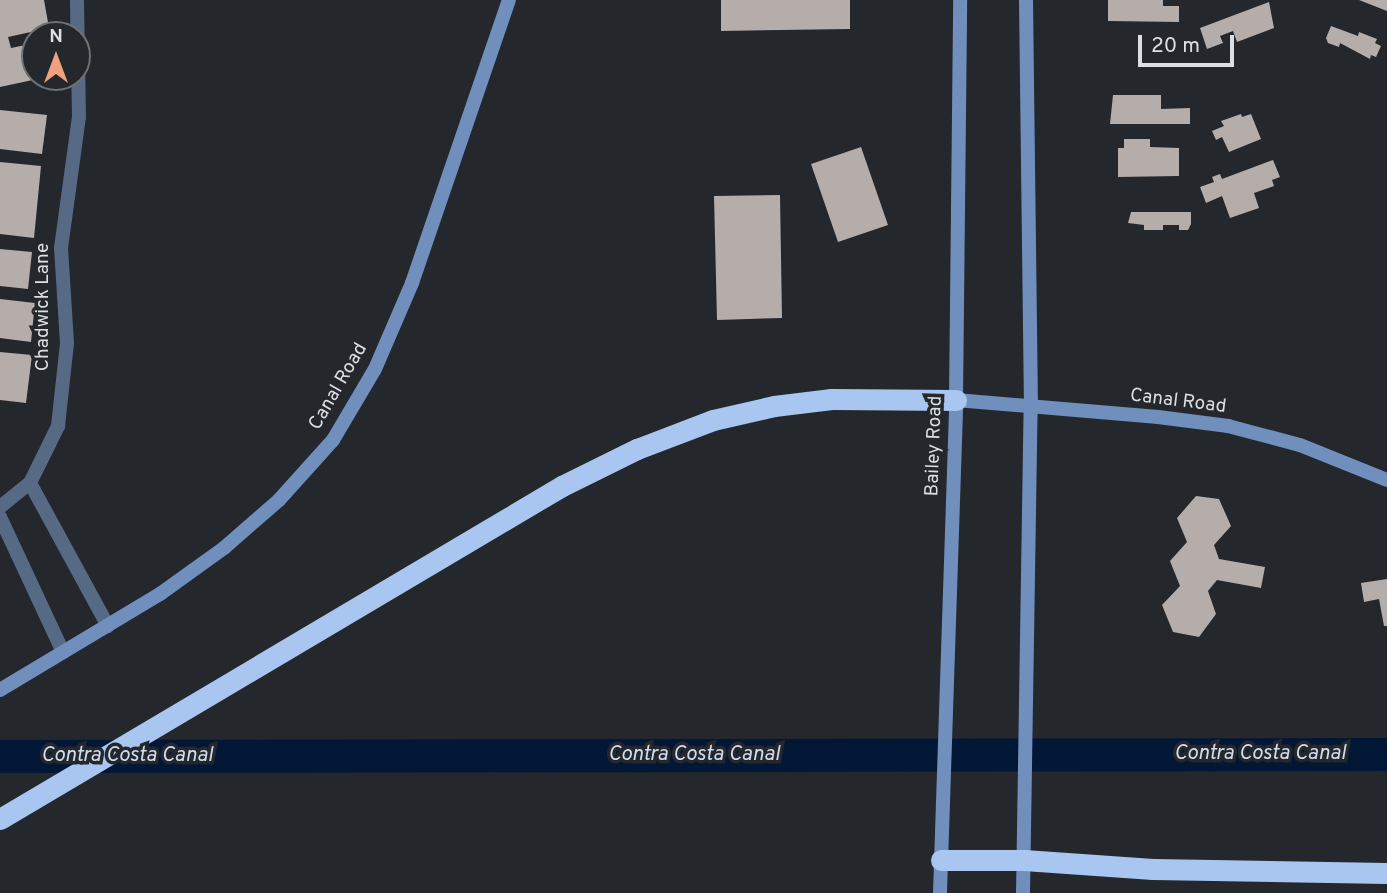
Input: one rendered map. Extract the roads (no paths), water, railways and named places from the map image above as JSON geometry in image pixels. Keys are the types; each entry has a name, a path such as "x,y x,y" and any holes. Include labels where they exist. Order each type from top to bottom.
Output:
{"highway":[{"path":"0,819 562,486 637,449 713,419 774,405 832,399 956,400"},
{"path":"941,860 1024,860 1153,869 1387,873"}],"main road":[{"name":"Canal Road","path":"0,690 160,594 224,548 279,500 333,440 375,369 412,283 509,0"},
{"name":"Bailey Road","path":"940,893 956,400 960,0"},
{"path":"1023,893 1031,409 1026,0"},
{"name":"Canal Road","path":"956,400 1031,409 1158,417 1228,426 1300,445 1387,480"}],"street":[{"name":"Chadwick Lane","path":"0,507 30,483 58,426 67,343 61,248 79,117 77,0"},
{"path":"30,483 108,626"},
{"path":"0,517 64,652"}],"waterway":[{"name":"Contra Costa Canal","path":"0,756 1387,754"}]}
